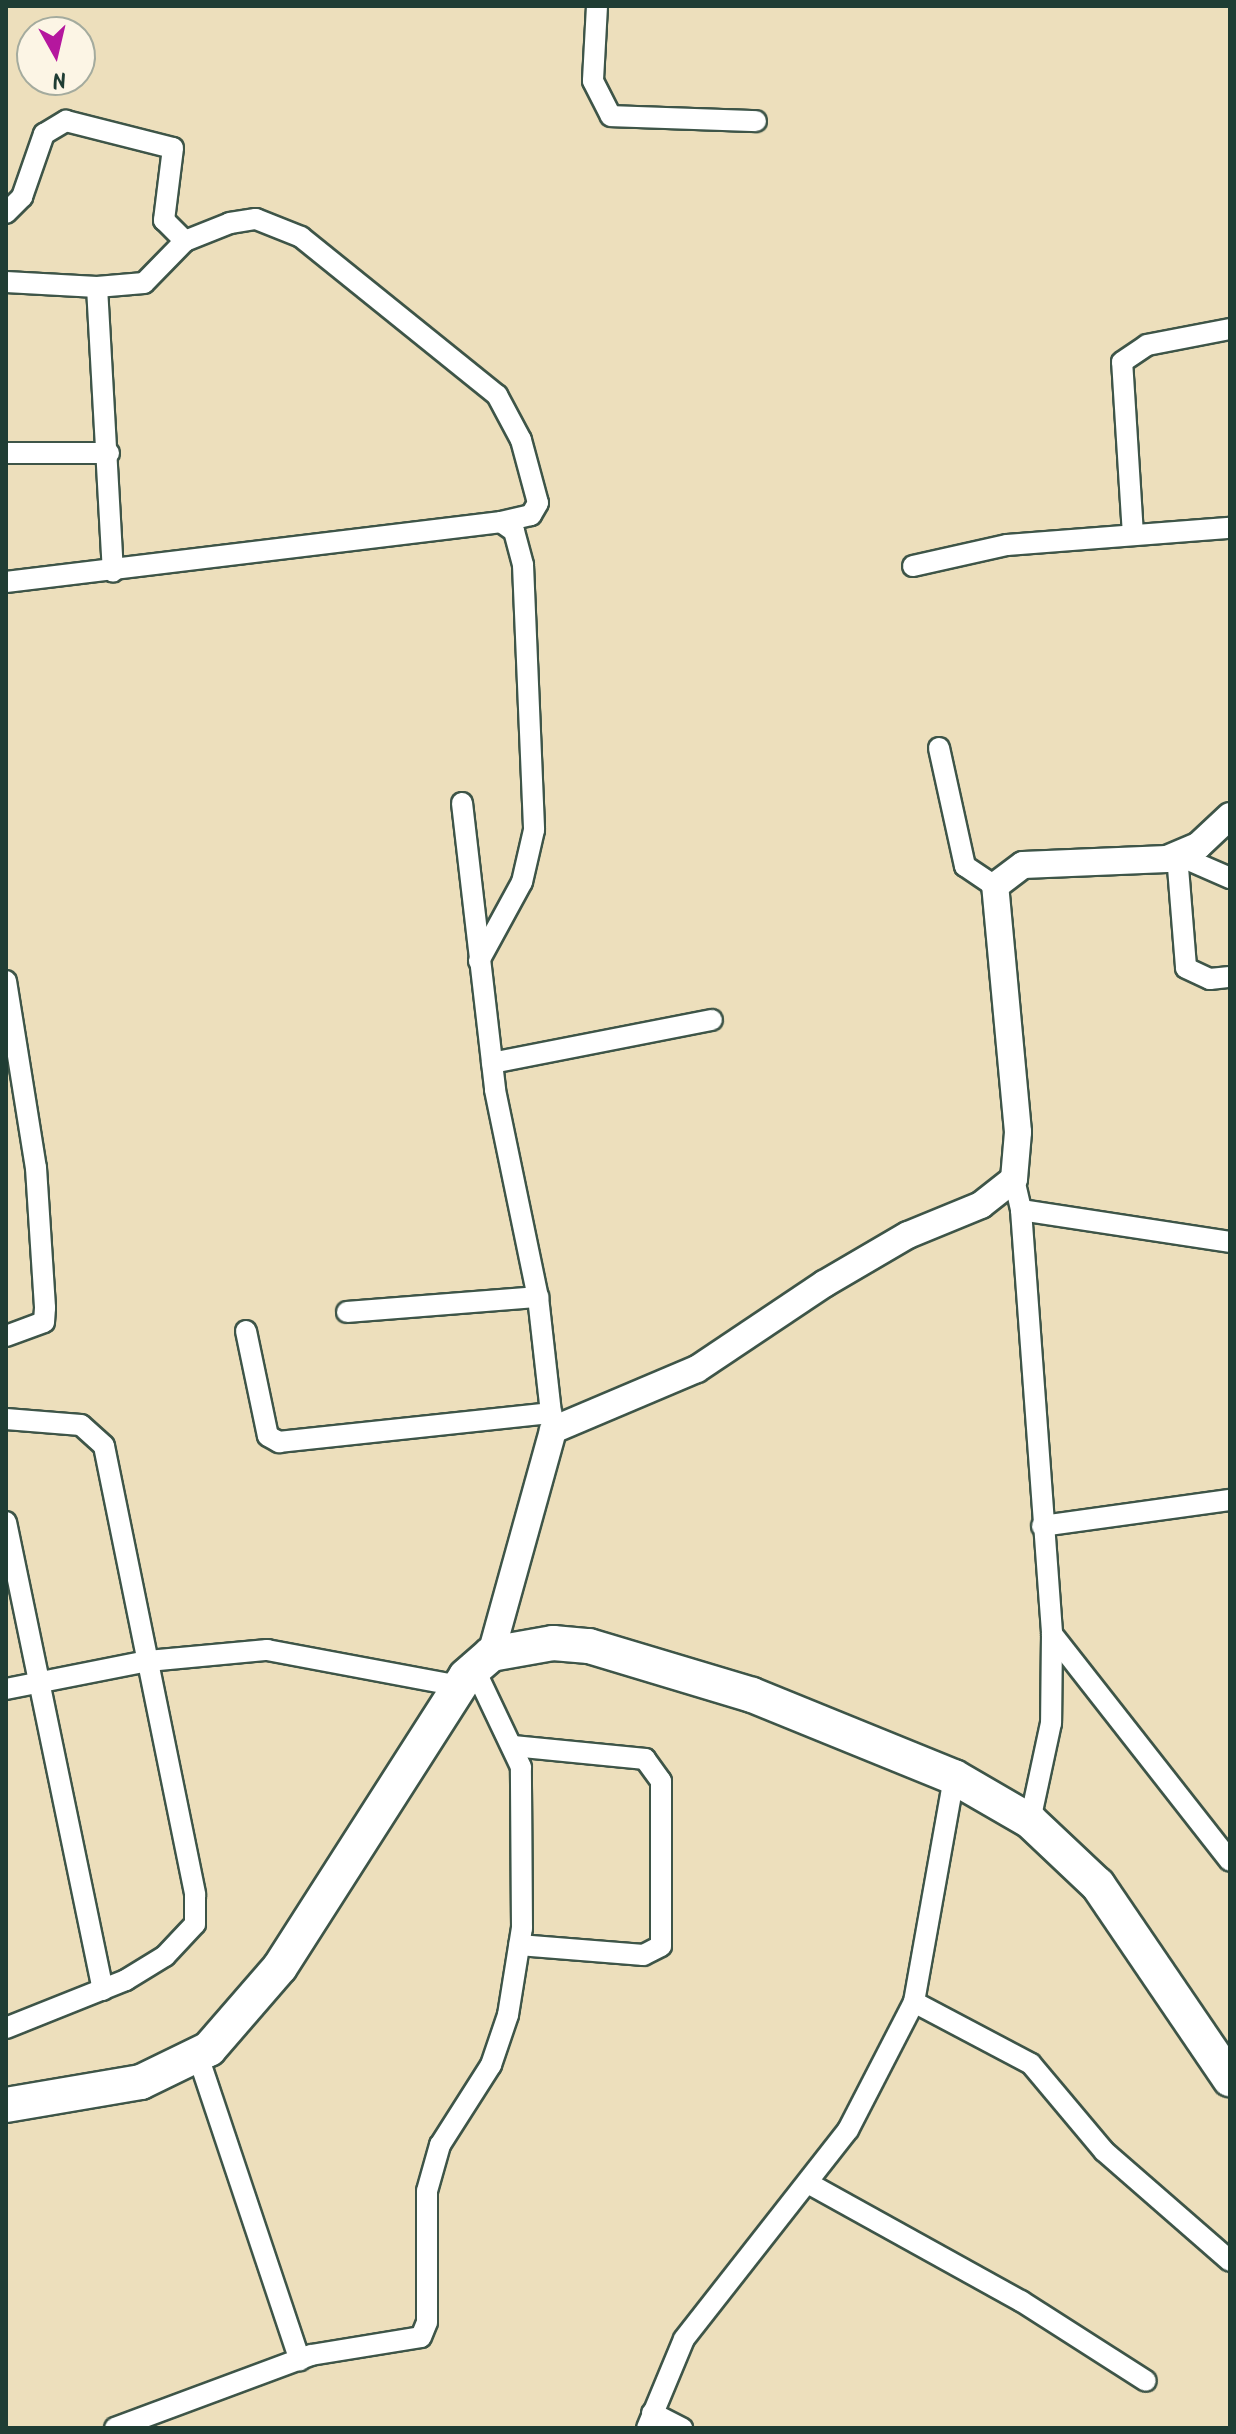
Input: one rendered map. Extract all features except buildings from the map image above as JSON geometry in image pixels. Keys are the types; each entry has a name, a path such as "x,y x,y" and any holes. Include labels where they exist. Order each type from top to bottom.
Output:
{"highway":[{"path":"6,2105 141,2082 198,2056 230,2031 271,1980 475,1669 520,1645 589,1646 752,1695 954,1777 1030,1821 1098,1885 1230,2079"}],"street":[{"path":"597,6 593,81 611,116 756,121"},
{"path":"6,213 22,197 44,134 66,121 173,148 164,220 185,241"},
{"path":"6,282 97,287 144,283 185,241 230,223 278,224 470,369 497,395 536,481 536,510 501,522 113,572 6,582"},
{"path":"97,287 109,453 113,572"},
{"path":"1133,535 1122,362 1147,345 1230,329"},
{"path":"6,453 109,453"},
{"path":"479,961 522,882 534,830 523,565 514,531 501,522"},
{"path":"913,566 1007,545 1230,528"},
{"path":"939,748 965,866 995,886"},
{"path":"115,2428 300,2360 421,2337 427,2322 427,2191 440,2145 491,2065 519,1945 525,1802 513,1746 475,1669 552,1422 538,1297 492,1063 462,803"},
{"path":"1177,855 1230,816"},
{"path":"995,886 1023,865 1177,855 1230,878"},
{"path":"1177,855 1186,968 1210,979 1230,977"},
{"path":"995,886 1018,1132 1014,1179 1021,1210 1052,1634 1051,1723 1030,1821"},
{"path":"6,981 36,1168 45,1308 44,1322 6,1336"},
{"path":"492,1063 712,1020"},
{"path":"246,1331 268,1436 279,1442 552,1422 697,1369 824,1284 908,1235 981,1205 1014,1179"},
{"path":"1021,1210 1230,1242"},
{"path":"347,1312 538,1297"},
{"path":"6,1419 81,1425 104,1446 148,1661 195,1924 165,1956 103,1990 6,2028"},
{"path":"1042,1526 1230,1500"},
{"path":"6,1522 36,1683 103,1990"},
{"path":"1052,1634 1230,1861"},
{"path":"6,1689 148,1661 267,1650 475,1669"},
{"path":"513,1746 645,1759 661,1781 661,1946 643,1955 519,1945"},
{"path":"682,2428 650,2421 684,2339 848,2130 914,2002 954,1777"},
{"path":"914,2002 1031,2064 1104,2151 1230,2261"},
{"path":"198,2056 300,2360"},
{"path":"808,2183 1021,2301 1146,2381"}]}
